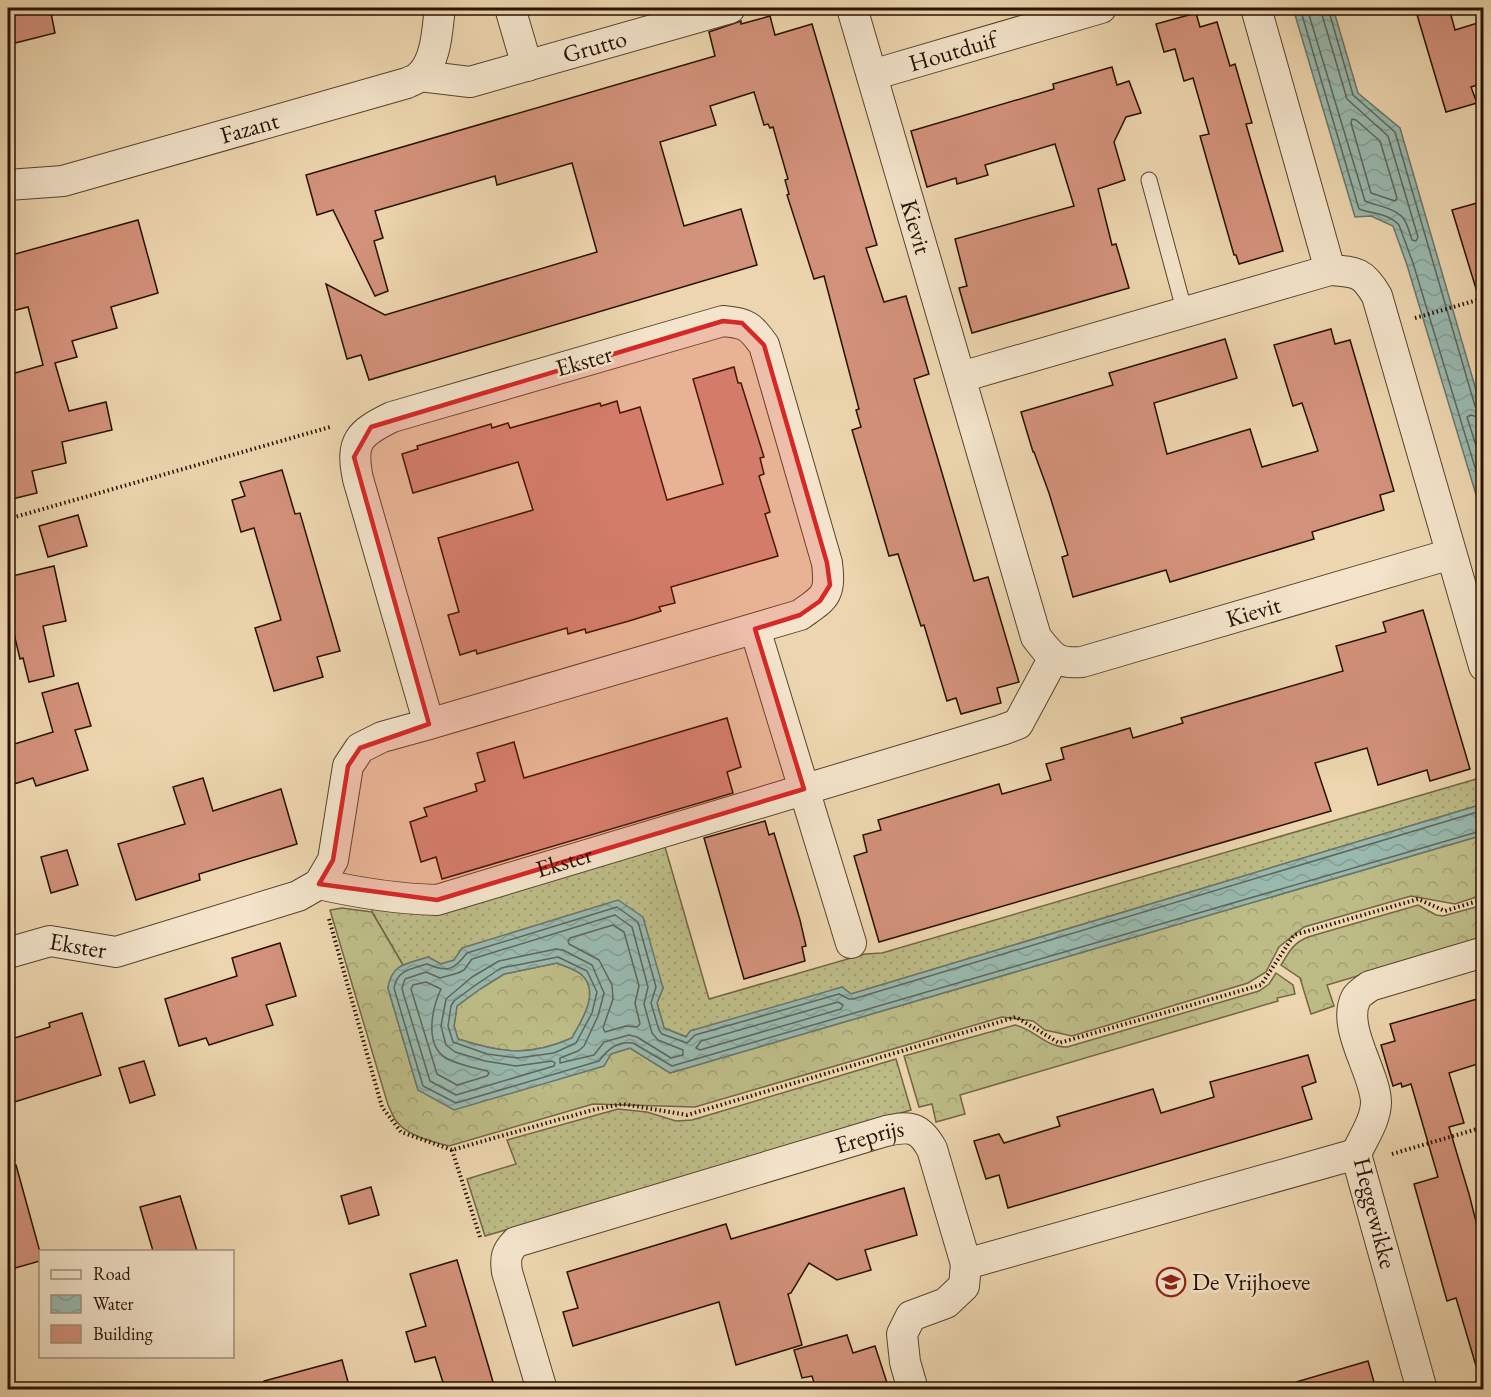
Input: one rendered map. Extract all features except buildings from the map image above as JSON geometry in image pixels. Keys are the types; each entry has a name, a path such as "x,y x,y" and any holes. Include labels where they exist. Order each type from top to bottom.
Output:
{"street":[{"path":"420,76 430,60 440,8"},
{"path":"510,8 527,66"},
{"name":"Grutto","path":"420,76 470,82 695,12 730,8"},
{"path":"852,8 872,75"},
{"name":"Houtduif","path":"872,75 1101,8"},
{"path":"1256,8 1330,270"},
{"name":"Kievit","path":"872,75 1036,637 1053,659 1068,663 1082,662 1451,554"},
{"name":"Fazant","path":"8,185 63,181 407,83 420,76"},
{"path":"961,377 1330,270 1356,272 1368,281 1377,296 1451,554 1472,586 1484,666"},
{"name":"Ekster","path":"8,953 50,941 116,952 298,896 319,884 333,860 348,766 360,748 382,737 800,615 820,601 830,585 827,563 764,345 753,329 742,323 723,321 392,417 371,427 360,440"},
{"path":"360,440 354,457 358,479 429,724"},
{"path":"755,629 851,943"},
{"path":"804,789 1018,724 1053,659"},
{"name":"Ekster","path":"319,884 400,899 437,900 804,789"},
{"name":"Heggewikke","path":"1422,1389 1357,1159 1375,1114 1376,1100 1354,1028 1352,1009 1357,996 1370,986 1484,952"},
{"name":"Ereprijs","path":"508,1249 516,1242 886,1131 906,1127 924,1135 932,1149 966,1264"},
{"path":"913,1389 905,1362 902,1334 911,1316 946,1303 964,1286 966,1264 1357,1159"},
{"path":"508,1249 507,1272 542,1389"}],"lane":[{"path":"1149,180 1185,313"}],"path":[{"path":"1405,321 1484,298"},
{"path":"8,519 330,427 360,440"},
{"path":"319,884 382,1107 401,1132 452,1150 596,1109 623,1104 687,1115 1016,1017 1059,1043 1261,985 1294,935 1418,899 1445,911 1484,899"},
{"path":"1357,1159 1484,1127"},
{"path":"452,1150 478,1237 508,1249"}],"highlighted area":[{"path":"723,321 742,323 764,345 827,563 830,585 820,601 800,615 755,629 804,789 437,900 319,884 333,860 348,766 360,748 429,724 354,457 371,427"}],"green space":[{"path":"1483,777 1483,804 851,994 842,987 687,1037 664,1028 657,1003 663,988 455,960 441,964 428,957 403,965 372,912 374,901 663,840 709,999 865,954 882,953"},
{"path":"1483,835 1483,895 1455,904 1411,896 1304,927 1279,947 1266,972 1248,983 1072,1036 1045,1030 1033,1021 1002,1017 695,1107 593,1104 449,1146 414,1135 402,1127 393,1116 330,910 342,908 372,912 403,965 392,975 388,988 418,1090 611,1054 630,1048 670,1073"},
{"path":"1418,905 1436,915 1443,916 1483,905 1483,939 1327,985 1334,1006 1311,1014 1300,978 1281,965 1295,945 1308,937"},
{"path":"557,963 581,974 588,983 590,991 584,1016 572,1038 542,1048 515,1051 458,1039 454,1026 457,1006 504,974"},
{"path":"1276,973 1293,985 1295,994 960,1095 965,1114 936,1122 932,1104 919,1107 904,1056 1015,1025 1052,1044 1067,1047 1259,991 1269,984"},
{"path":"896,1059 911,1110 485,1236 467,1179 516,1164 507,1140 618,1109 647,1112 676,1121 692,1120"}],"water":[{"path":"1293,8 1333,8 1358,93 1400,128 1483,414 1483,518 1407,265 1393,226 1371,216 1355,217"},
{"path":"1483,804 1483,835 670,1073 630,1048 611,1054 604,1066 454,1110 418,1090 388,988 393,974 407,963 428,957 441,964 454,960 462,948 618,900 643,917 663,988 657,1003 664,1028 686,1037 690,1031 842,987 851,994","holes":["557,963 581,974 588,983 590,991 584,1016 572,1038 542,1048 515,1051 458,1039 454,1026 457,1006 504,974"]}],"place":[{"name":"De Vrijhoeve","path":"1171,1282"}]}
